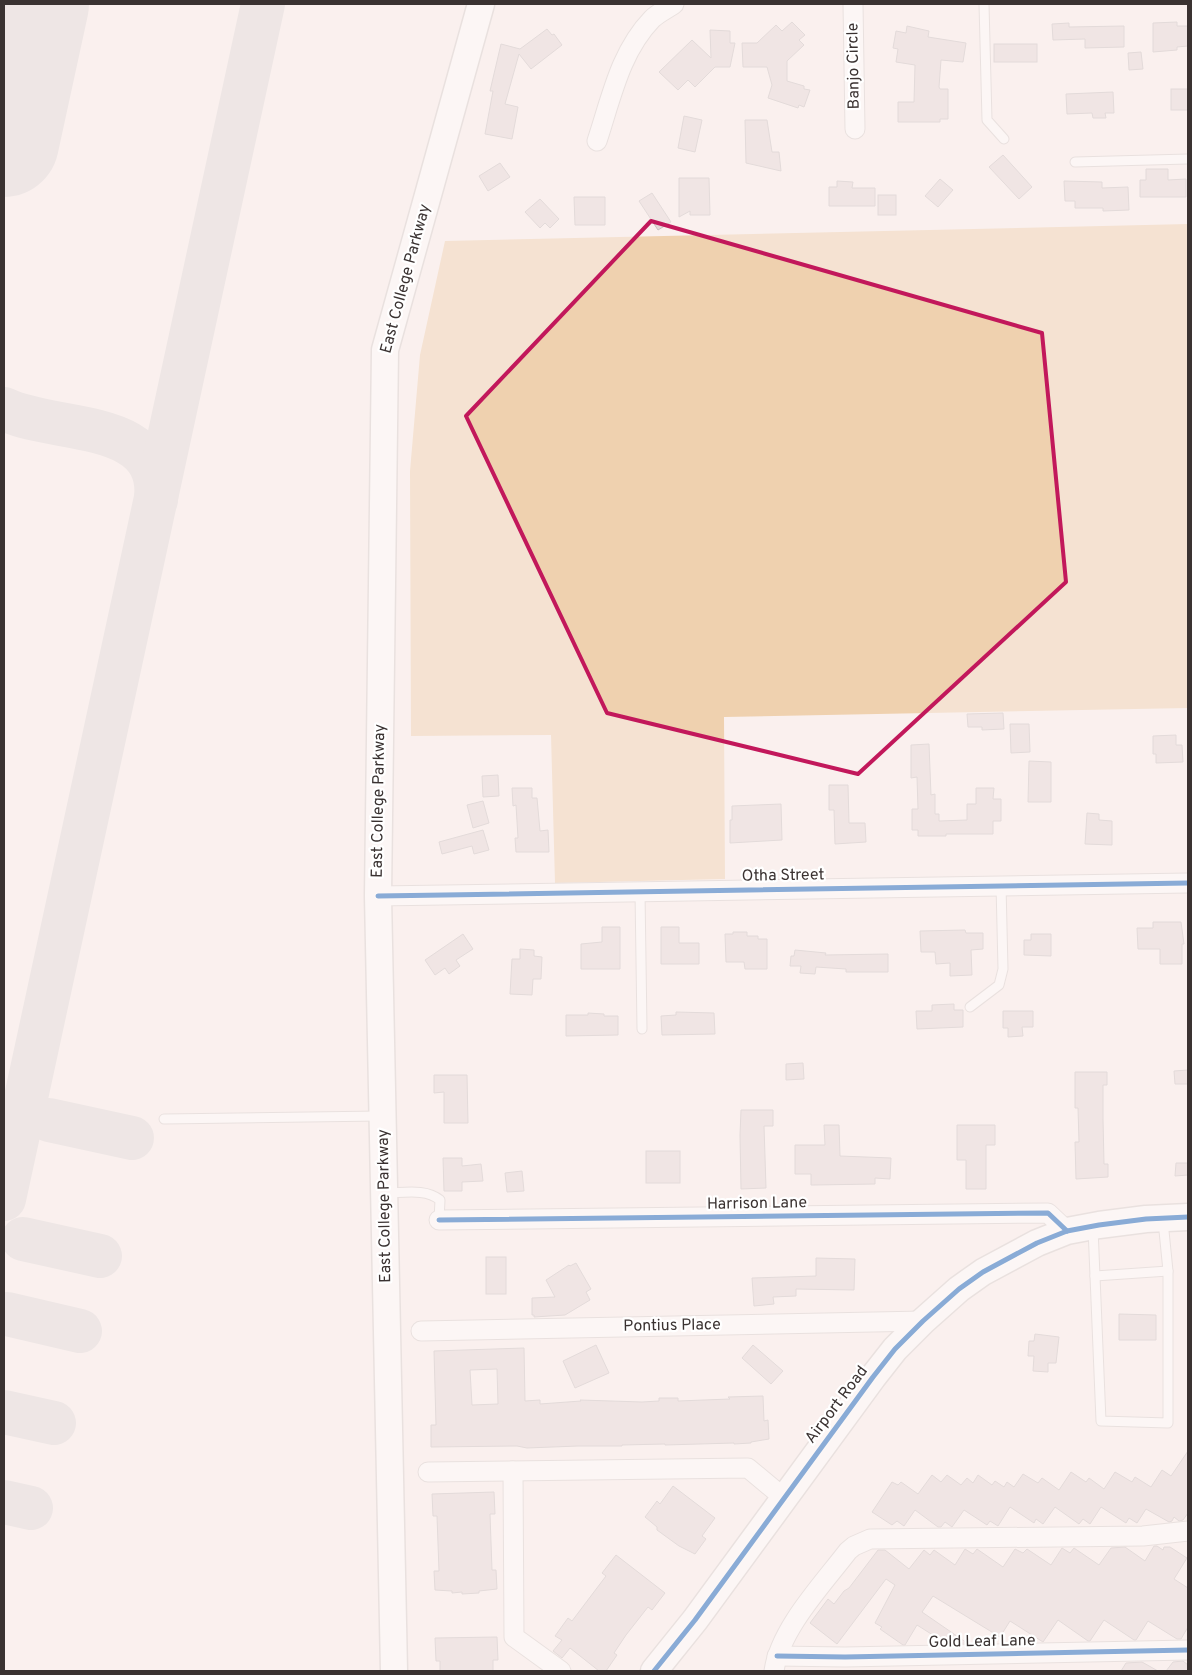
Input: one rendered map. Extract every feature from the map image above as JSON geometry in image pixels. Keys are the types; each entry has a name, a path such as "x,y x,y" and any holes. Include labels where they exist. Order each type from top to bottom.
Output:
{"main road":[{"name":"East College Parkway","path":"394,1671 378,896 385,350 481,4"},
{"name":"Airport Road","path":"654,1671 695,1620 895,1349 959,1289 983,1272 1037,1243 1067,1232 1163,1218 1188,1217"}],"street":[{"path":"597,141 620,73 631,47 653,19 674,4"},
{"name":"Banjo Circle","path":"853,4 855,129"},
{"name":"Otha Street","path":"378,896 1188,883"},
{"name":"Harrison Lane","path":"439,1220 1048,1213 1067,1232"},
{"name":"Pontius Place","path":"421,1331 923,1321"},
{"path":"428,1472 748,1468 784,1498"},
{"path":"513,1471 514,1637 561,1671"},
{"name":"Gold Leaf Lane","path":"1188,1531 1143,1536 870,1539 854,1546 848,1551 791,1626 775,1664 845,1657 1188,1650"}],"lane":[{"path":"984,4 987,120 1004,139"},
{"path":"1075,162 1188,159"},
{"path":"970,1007 999,985 1003,969 1002,885"},
{"path":"640,892 642,1029"},
{"path":"164,1119 383,1116"},
{"path":"384,1193 434,1194 440,1200 439,1220"},
{"path":"1093,1227 1101,1421 1168,1423 1168,1271 1163,1218"},
{"path":"1096,1276 1168,1271"}],"highlighted area":[{"path":"651,221 1042,333 1066,582 858,774 607,713 466,416"}],"shaded area":[{"path":"1188,224 1188,708 724,717 725,879 555,883 551,735 411,736 410,471 420,355 445,241"}],"building":[{"path":"792,22 805,35 799,40 804,45 787,61 787,81 804,86 804,89 810,90 804,107 799,105 798,108 768,98 772,85 767,67 743,67 742,43 757,43 776,25 782,31"},
{"path":"1177,22 1177,26 1188,26 1188,46 1177,47 1177,50 1153,52 1153,23"},
{"path":"1069,23 1069,27 1124,26 1124,47 1085,48 1085,39 1053,40 1052,24"},
{"path":"907,26 929,31 928,37 966,43 963,62 941,60 939,87 940,89 948,89 948,119 940,119 940,122 898,122 898,102 914,102 915,65 896,62 898,49 893,48 896,31 906,33"},
{"path":"547,29 552,35 554,34 562,45 531,69 519,54 505,104 518,107 512,139 485,134 493,91 490,91 501,44 520,49"},
{"path":"710,30 730,31 730,43 735,43 730,67 715,67 695,87 688,80 678,90 659,72 692,40 711,58"},
{"path":"994,44 1037,44 1037,62 994,62"},
{"path":"1141,52 1143,69 1129,70 1128,53"},
{"path":"1171,89 1188,89 1188,110 1171,110"},
{"path":"1113,92 1114,113 1105,113 1106,118 1093,118 1092,113 1067,114 1066,94"},
{"path":"684,116 702,120 695,152 678,148"},
{"path":"745,120 767,120 772,152 779,152 781,171 746,163"},
{"path":"1003,155 1032,187 1019,199 989,167"},
{"path":"500,163 510,177 488,191 479,176"},
{"path":"1146,169 1168,169 1168,180 1186,179 1186,197 1140,197 1140,180 1146,180"},
{"path":"679,178 709,178 710,215 690,215 690,211 679,217"},
{"path":"940,179 953,190 938,207 925,196"},
{"path":"837,181 853,182 852,188 875,188 875,206 829,206 829,187 837,187"},
{"path":"1064,181 1102,182 1102,188 1128,187 1129,210 1103,211 1103,208 1075,208 1075,201 1065,201"},
{"path":"652,193 671,222 658,230 639,201"},
{"path":"878,195 896,195 896,215 878,215"},
{"path":"574,197 605,197 605,225 575,225"},
{"path":"540,199 559,219 550,228 545,223 540,228 525,212"},
{"path":"1003,713 1004,729 982,730 982,727 968,727 967,714"},
{"path":"1010,724 1029,724 1030,752 1011,753"},
{"path":"1176,735 1176,745 1182,745 1183,762 1156,763 1156,754 1153,754 1153,736"},
{"path":"929,744 931,795 935,794 935,814 939,814 939,821 967,820 967,804 976,804 976,788 994,788 993,799 1001,799 1001,821 993,821 993,834 918,836 918,830 912,830 912,809 918,809 917,777 911,778 911,745"},
{"path":"1029,761 1051,762 1051,802 1028,802"},
{"path":"498,775 499,796 483,797 482,776"},
{"path":"829,785 848,785 849,823 865,823 866,842 835,844 834,810 829,810"},
{"path":"512,788 532,788 532,798 537,798 540,831 548,830 549,852 516,852 515,838 518,838 516,805 513,806"},
{"path":"483,801 489,823 473,828 467,805"},
{"path":"781,804 782,840 730,843 732,806"},
{"path":"1087,813 1099,814 1099,820 1112,821 1112,845 1085,844"},
{"path":"483,830 489,850 474,854 472,846 442,854 439,842"},
{"path":"1153,922 1181,922 1184,944 1182,944 1182,964 1160,964 1160,949 1138,949 1137,928 1153,928"},
{"path":"602,927 620,927 620,969 581,969 581,944 602,942"},
{"path":"661,927 679,927 679,943 699,943 699,964 661,964"},
{"path":"965,930 966,933 983,933 983,949 971,950 972,975 950,976 950,963 936,964 935,952 921,952 920,931"},
{"path":"733,932 747,932 747,936 758,936 758,939 767,939 767,969 745,969 744,962 726,962 725,934 733,934"},
{"path":"463,934 473,949 456,960 460,966 449,974 445,968 435,975 425,960"},
{"path":"1031,934 1051,934 1051,956 1024,955 1024,940 1031,940"},
{"path":"520,949 534,950 534,956 542,957 541,979 533,979 532,995 510,994 512,959 520,959"},
{"path":"795,950 826,953 825,955 888,954 888,972 846,972 846,969 816,967 815,974 800,973 801,966 790,966 791,956 794,956"},
{"path":"954,1004 954,1010 963,1010 963,1027 917,1029 916,1011 932,1011 932,1005"},
{"path":"1003,1011 1033,1011 1033,1027 1022,1027 1023,1036 1008,1037 1008,1028 1003,1028"},
{"path":"676,1012 714,1013 715,1034 662,1035 661,1016 676,1015"},
{"path":"588,1013 618,1016 618,1035 566,1036 566,1015 588,1015"},
{"path":"803,1063 804,1079 786,1080 786,1064"},
{"path":"1188,1070 1188,1084 1175,1084 1174,1071"},
{"path":"1075,1072 1107,1072 1107,1085 1103,1085 1103,1119 1104,1164 1108,1164 1108,1177 1076,1179 1075,1142 1079,1142 1078,1108 1075,1108"},
{"path":"434,1075 467,1075 468,1123 444,1123 444,1092 434,1093"},
{"path":"741,1110 773,1110 773,1126 764,1126 766,1188 741,1189"},
{"path":"824,1125 839,1125 840,1156 891,1158 890,1179 875,1178 875,1184 811,1185 811,1174 795,1174 795,1145 825,1145"},
{"path":"957,1125 995,1125 995,1145 986,1145 986,1189 966,1189 966,1160 957,1160"},
{"path":"646,1151 680,1151 680,1183 646,1183"},
{"path":"443,1158 462,1158 462,1166 481,1164 483,1181 462,1182 462,1191 444,1191"},
{"path":"1176,1163 1188,1163 1188,1175 1175,1176"},
{"path":"522,1171 524,1191 507,1192 505,1173"},
{"path":"486,1257 506,1257 506,1294 486,1294"},
{"path":"816,1258 855,1259 854,1290 796,1289 796,1296 773,1297 774,1304 754,1306 752,1278 816,1276"},
{"path":"576,1263 591,1289 586,1292 590,1300 565,1315 534,1317 532,1315 532,1298 555,1297 546,1280 569,1265"},
{"path":"1119,1314 1156,1315 1156,1340 1119,1340"},
{"path":"1035,1334 1059,1337 1056,1363 1048,1363 1048,1372 1033,1371 1034,1356 1028,1356 1029,1341 1034,1341"},
{"path":"596,1345 609,1373 575,1388 563,1361"},
{"path":"753,1345 783,1371 771,1384 742,1358"},
{"path":"524,1348 525,1401 540,1400 540,1404 580,1400 642,1402 659,1401 659,1398 678,1398 678,1401 763,1396 764,1421 768,1420 769,1439 734,1444 527,1448 517,1446 431,1447 431,1425 436,1425 434,1351","holes":["497,1369 498,1404 472,1405 470,1370"]},
{"path":"1188,1451 1188,1513 1183,1520 1179,1521 1174,1517 1169,1522 1146,1509 1137,1523 1129,1518 1126,1523 1101,1507 1090,1524 1083,1519 1079,1524 1055,1507 1043,1524 1036,1519 1034,1523 1010,1507 998,1526 990,1521 987,1525 964,1510 952,1527 945,1522 941,1527 938,1527 915,1510 904,1526 897,1521 892,1525 872,1512 892,1482 898,1485 901,1482 918,1494 932,1475 941,1482 947,1475 961,1485 967,1478 973,1483 978,1475 992,1485 995,1481 1004,1487 1007,1482 1014,1487 1023,1474 1038,1483 1042,1478 1059,1490 1071,1472 1086,1482 1089,1478 1104,1489 1115,1472 1132,1482 1135,1477 1151,1487 1162,1470 1171,1476"},
{"path":"673,1486 715,1518 702,1536 706,1539 695,1554 679,1546 657,1530 657,1527 645,1517 657,1501 660,1504"},
{"path":"494,1492 495,1514 490,1514 492,1570 496,1570 497,1589 462,1594 462,1592 452,1593 452,1591 435,1590 434,1571 439,1571 437,1516 433,1516 432,1494"},
{"path":"1154,1546 1163,1550 1164,1547 1170,1547 1187,1558 1174,1579 1188,1588 1188,1627 1181,1639 1177,1639 1148,1621 1136,1640 1134,1640 1104,1620 1090,1641 1058,1620 1043,1642 1010,1621 1000,1637 933,1596 922,1612 967,1643 947,1644 917,1625 905,1645 903,1645 880,1629 882,1627 875,1623 895,1585 886,1579 837,1644 810,1623 828,1599 834,1604 844,1591 849,1588 878,1550 885,1550 909,1569 924,1550 930,1555 934,1550 955,1565 965,1549 973,1554 977,1549 1003,1567 1015,1549 1023,1553 1027,1549 1051,1565 1062,1548 1070,1553 1074,1548 1099,1565 1111,1548 1125,1547 1145,1561"},
{"path":"616,1555 665,1593 652,1610 648,1607 626,1635 614,1653 617,1655 606,1671 599,1671 570,1648 562,1658 553,1651 562,1640 555,1636 568,1618 572,1621 606,1576 602,1573"},
{"path":"497,1637 498,1660 493,1660 493,1671 440,1671 440,1661 436,1661 435,1638"},
{"path":"1183,1661 1188,1665 1188,1671 1166,1671 1173,1662"},
{"path":"1142,1662 1158,1671 1121,1671 1126,1663"}],"taxiway":[{"path":"4,1199 263,4"},
{"path":"4,409 25,417 102,433 125,441 143,454 154,473 156,500"},
{"path":"49,1120 132,1138"},
{"path":"23,1239 100,1256"},
{"path":"7,1314 80,1331"},
{"path":"4,1412 54,1423"},
{"path":"4,1502 31,1508"}],"runway":[{"path":"4,142 34,4"}],"cycle path":[{"path":"378,896 1188,883"},
{"path":"439,1220 1048,1213 1067,1231"},
{"path":"654,1671 695,1620 895,1349 959,1289 983,1272 1037,1243 1067,1231 1146,1219 1188,1217"},
{"path":"777,1656 845,1657 1188,1650"}]}
